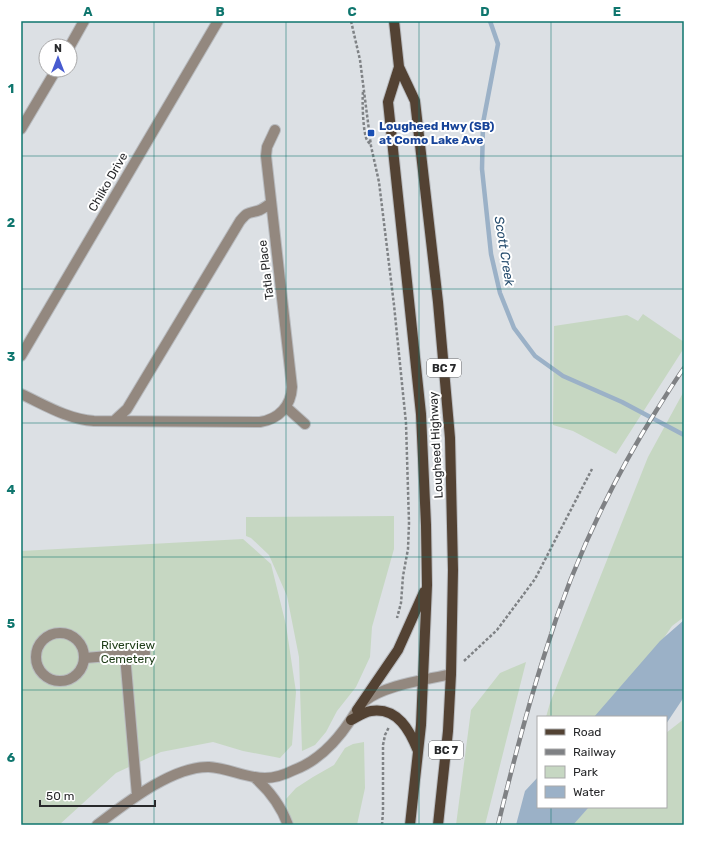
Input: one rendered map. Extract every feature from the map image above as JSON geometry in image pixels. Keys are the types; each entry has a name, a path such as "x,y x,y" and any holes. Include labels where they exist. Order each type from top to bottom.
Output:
{"main road":[{"name":"Lougheed Highway","path":"394,21 399,68 415,101 445,380 452,509 453,570 451,674 445,762 438,825"},
{"name":"Lougheed Highway","path":"399,68 388,102 421,414 427,585 419,753 410,825"},
{"path":"357,710 398,650 427,585"},
{"path":"351,720 371,711 382,711 396,717 408,728 419,753"}],"street":[{"path":"74,38 84,21"},
{"name":"Chilko Drive","path":"21,356 218,21"},
{"path":"21,129 51,78"},
{"name":"Tatla Place","path":"275,130 266,152 292,387 290,400 286,407"},
{"path":"114,421 127,409 245,214 259,210 271,203"},
{"path":"21,394 64,414 83,420 260,422 274,417 286,407 305,424"},
{"path":"60,633 68,634 81,643 85,658 79,673 73,679 56,681 48,679 42,673 36,658 40,643 53,634 60,633"},
{"path":"85,658 146,653"},
{"path":"125,655 137,795"},
{"path":"97,825 137,795 173,776 189,770 202,767 214,767 254,777 266,778 281,775 305,765 329,747 364,702 380,692 451,674"},
{"path":"254,777 266,787 288,825"}],"path":[{"path":"351,21 360,60 371,146 380,190 394,305 406,424 409,523 408,549 403,576 401,602 395,624"},
{"path":"451,674 497,630 535,579 592,469"},
{"path":"382,825 384,797 383,745 385,735 391,723"}],"green space":[{"path":"643,314 684,342 684,348 616,454 573,431 553,425 554,326 627,315 638,321"},
{"path":"684,391 684,617 672,626 636,679 598,716 546,716 550,703 648,457"},
{"path":"394,516 394,549 372,627 370,657 356,687 337,711 326,732 315,745 302,751 299,657 287,596 269,555 251,538 246,536 246,517"},
{"name":"Riverview Cemetery","path":"243,539 271,564 286,625 296,692 292,745 280,758 243,751 213,742 161,752 116,773 59,825 21,825 21,551"},
{"path":"526,662 485,825 456,825 471,710 500,673"},
{"path":"684,719 684,825 572,825 588,808 667,808 667,732"},
{"path":"364,742 365,788 357,825 294,825 288,813 286,799 296,788 334,765 345,748 353,744"}],"water":[{"path":"684,620 684,697 667,722 667,716 595,716 660,641"},
{"path":"537,778 537,808 588,808 573,825 516,825 525,791"}],"waterway":[{"name":"Scott Creek","path":"490,21 498,44 483,123 482,169 491,254 500,293 514,328 535,356 563,376 622,402 684,435"}],"railway":[{"path":"498,825 538,674 555,621 579,559 622,468 684,368"}],"place":[{"name":"Lougheed Hwy (SB) at Como Lake Ave","path":"371,133"}]}
